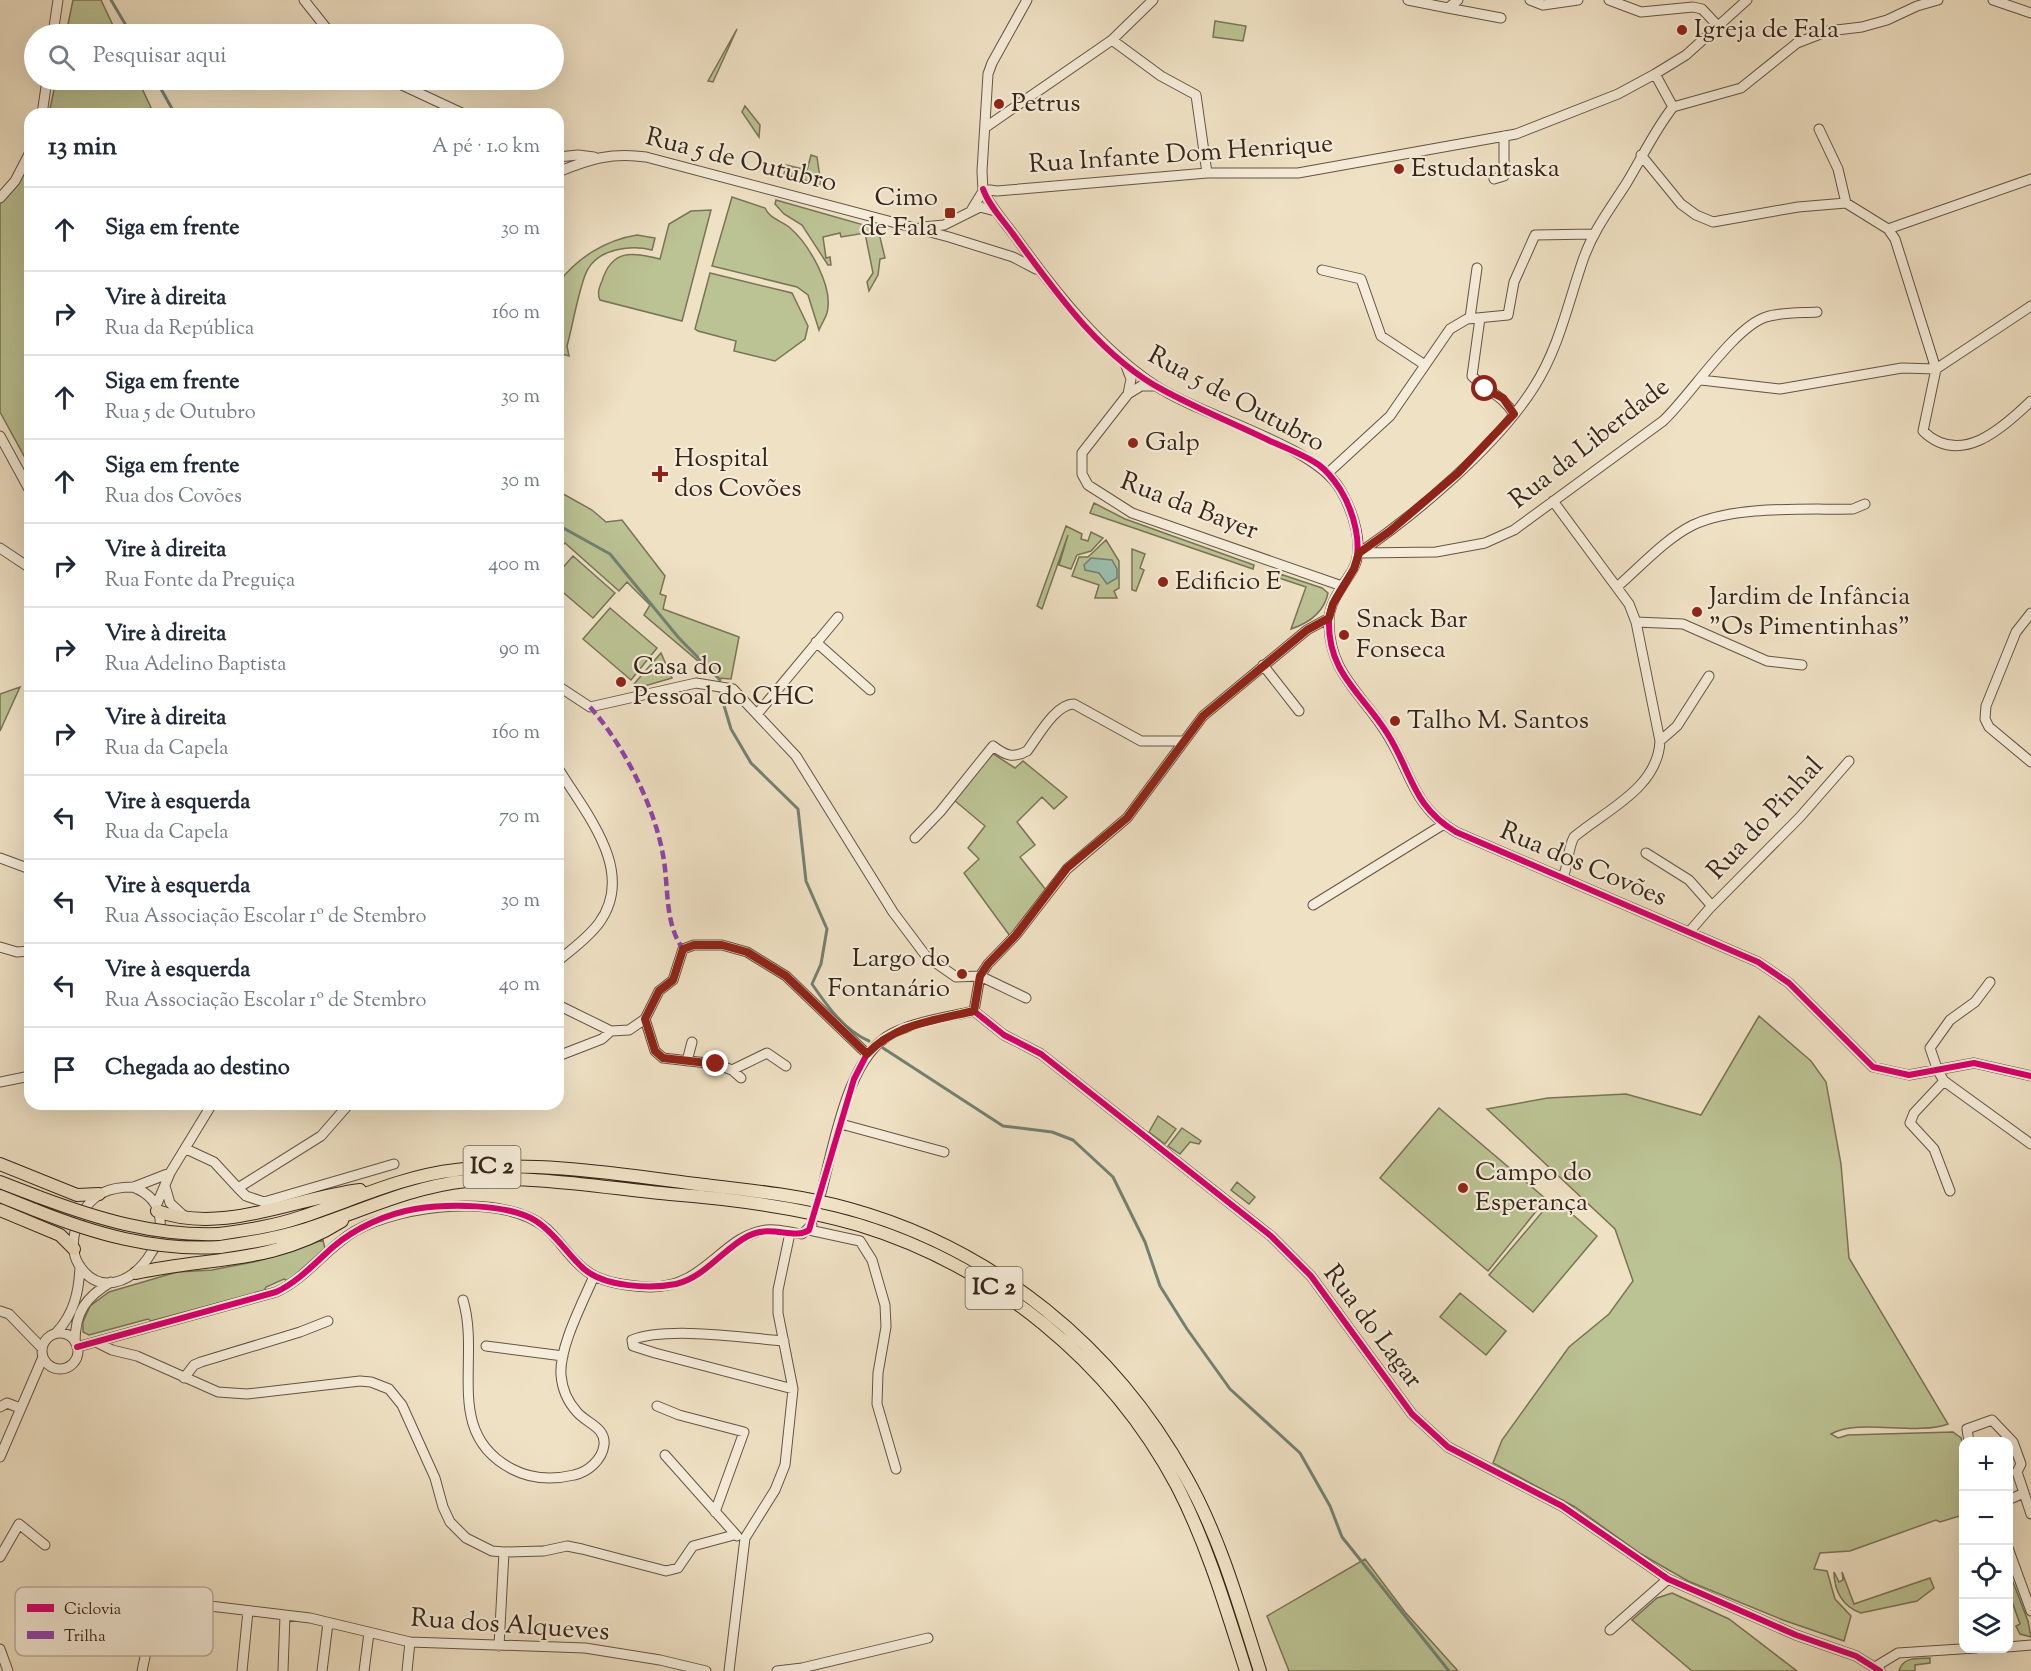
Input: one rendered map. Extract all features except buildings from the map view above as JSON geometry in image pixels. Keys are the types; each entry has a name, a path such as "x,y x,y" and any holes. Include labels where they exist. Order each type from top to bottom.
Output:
{"highway":[{"path":"0,1164 77,1195 99,1194"},
{"name":"IC 2","path":"0,1182 138,1229 192,1235 219,1234 259,1228 300,1218 412,1178 489,1167 539,1168 670,1180 774,1193 849,1209 888,1221 949,1247 1036,1300 1082,1340 1132,1395 1159,1432 1187,1479 1213,1533 1260,1671"},
{"name":"IC 2","path":"0,1196 97,1233 128,1242 172,1247 219,1247 253,1243 305,1230 362,1209 441,1185 479,1180 542,1182 774,1206 858,1225 946,1260 992,1286 1038,1319 1065,1342 1123,1404 1177,1485 1221,1591 1246,1671"},
{"path":"157,1208 185,1217 222,1217 271,1211 338,1193 379,1188"},
{"path":"136,1273 164,1267 234,1260 282,1250 321,1235 362,1209"},
{"path":"0,1210 60,1235 74,1249"}],"street":[{"path":"54,24 58,0"},
{"path":"304,0 323,24"},
{"path":"972,209 983,190 992,63 1027,0"},
{"path":"986,127 1112,40 1153,0"},
{"path":"1408,0 1501,18"},
{"path":"1448,8 1458,0"},
{"path":"1530,0 1543,5 1578,0"},
{"path":"1609,0 1641,12 1693,7 1702,9 1718,26"},
{"name":"Rua Infante Dom Henrique","path":"983,190 997,191 1208,173 1298,172 1504,136 1544,125 1618,94 1655,74 1686,55 1747,0"},
{"path":"1342,586 1354,569 1359,553 1390,531 1458,473 1514,414 1534,388 1551,353 1594,234 1659,124 1673,107 1741,88 1797,43 1828,31 1862,27 1887,20 1914,3 1938,0"},
{"path":"1993,0 2031,14"},
{"path":"1112,40 1161,76 1196,95 1208,173"},
{"path":"1655,74 1673,107"},
{"path":"43,108 46,90"},
{"path":"413,90 452,108"},
{"path":"1819,129 1838,169 1846,203"},
{"path":"1494,179 1504,176 1504,136"},
{"name":"Rua 5 de Outubro","path":"564,170 594,157 614,154 646,157 958,240"},
{"path":"1641,155 1681,204 1696,215 1713,222 1798,207 1846,203 1888,229 1895,239 1936,369 1923,431 1934,441 1961,446 1980,442 2031,401"},
{"path":"564,156 594,157"},
{"path":"0,198 15,181 24,164"},
{"path":"1888,229 2031,179"},
{"path":"983,190 1013,234 1011,246 999,252 958,240 955,227 957,219 972,209 984,207 997,213"},
{"name":"Rua 5 de Outubro","path":"914,228 944,225 957,219"},
{"name":"Rua 5 de Outubro","path":"1013,234 1041,272 1103,343 1125,364 1156,386 1305,457 1328,473 1340,489 1352,517 1359,553"},
{"path":"1328,473 1390,416 1450,329 1475,318 1508,315 1514,282 1535,235 1594,234"},
{"name":"Rua 5 de Outubro","path":"999,252 1041,272"},
{"path":"1477,268 1472,376 1485,389 1503,398 1514,414"},
{"path":"1322,270 1361,279 1382,336 1425,365"},
{"path":"1701,380 1780,389 1902,368 1936,369 2031,306"},
{"name":"Rua da Liberdade","path":"1359,553 1436,552 1485,543 1514,530 1663,421 1701,380 1705,371 1745,331 1766,316 1817,312"},
{"path":"1125,364 1131,379 1128,394"},
{"path":"1128,394 1141,386 1156,386"},
{"name":"Rua da Bayer","path":"1128,394 1082,453 1082,474 1088,486 1132,513 1342,586"},
{"path":"0,436 24,479"},
{"path":"1553,501 1618,586 1636,622 1660,741 1660,750 1644,782 1574,837 1568,850 1567,868 1563,877"},
{"path":"1618,586 1672,538 1694,524 1751,513 1853,508 1865,504"},
{"path":"0,548 24,564"},
{"name":"Rua dos Covões","path":"1342,586 1329,618 1332,647 1340,671 1387,733 1417,797 1444,824 1690,931 1774,972 1803,996 1873,1067 1909,1075 1974,1063 2031,1076"},
{"path":"2031,613 2016,632 1986,706 1985,719 1989,727 2031,762"},
{"path":"758,712 838,617"},
{"path":"821,1193 854,1079 867,1054 882,1040 904,1028 974,1011 980,976 988,964 1016,935 1067,868 1127,818 1184,741 1218,701 1307,630 1329,618"},
{"path":"1636,622 1683,624 1767,661 1802,665"},
{"path":"816,642 870,690"},
{"path":"1263,665 1299,711"},
{"path":"1660,741 1677,726 1709,676"},
{"path":"564,690 590,707 696,683 733,689 758,712 809,773 893,912 926,956 956,977 980,976 1026,998"},
{"path":"915,838 940,812 993,746 1005,755 1020,755 1067,704 1074,704 1142,741 1184,741"},
{"name":"Rua do Pinhal","path":"1690,931 1800,818 1849,761"},
{"path":"564,778 600,838 609,857 614,883 608,908 598,924 564,955"},
{"path":"1313,905 1444,824"},
{"path":"1646,853 1689,880 1712,906"},
{"path":"0,858 24,867"},
{"path":"629,1030 645,1019 659,991 673,980 683,949 694,945 722,945 747,952 786,976 867,1054"},
{"path":"0,947 17,952 24,951"},
{"path":"1990,982 1975,1002 1950,1020 1930,1048 1944,1081 2031,1144"},
{"path":"564,1008 611,1031 650,1031"},
{"name":"Rua do Lagar","path":"974,1011 1004,1035 1041,1054 1271,1236 1311,1276 1412,1414 1448,1447 1562,1506 1668,1579 1796,1635 1856,1656 1877,1669"},
{"path":"645,1019 653,1047 658,1054 669,1060 716,1064 732,1070 741,1078"},
{"path":"564,1054 602,1040 611,1031"},
{"path":"687,1061 692,1042"},
{"path":"732,1070 767,1053 786,1066"},
{"path":"0,1082 24,1077"},
{"path":"1944,1081 1914,1113 1910,1123 1934,1149 1950,1191"},
{"path":"0,1311 9,1314 30,1332 45,1357 59,1369 69,1366 76,1358 75,1327 82,1306 93,1293 111,1282 136,1273 148,1261 157,1240 157,1208 170,1173 208,1110"},
{"path":"238,1188 321,1136 344,1110"},
{"path":"841,1124 945,1152"},
{"path":"186,1149 214,1162 246,1196 264,1202 394,1164"},
{"path":"0,1457 45,1357 52,1336 68,1318 77,1297 80,1266 74,1249 74,1235 79,1219 99,1194 114,1188 133,1187 170,1173"},
{"path":"165,1186 174,1209 185,1217"},
{"path":"133,1187 146,1194 157,1208"},
{"path":"76,1344 96,1342 276,1292 292,1284 356,1230 375,1221 428,1207 489,1208 522,1214 547,1230 584,1269 594,1276 650,1287 677,1284 695,1276 748,1236 767,1230 802,1234 811,1228 860,1241 868,1250 875,1268 885,1305 886,1327 878,1373 877,1404 896,1469"},
{"path":"729,1671 745,1538 780,1478 784,1465 793,1389 778,1290 790,1233"},
{"path":"80,1266 94,1278 111,1282"},
{"path":"464,1300 470,1337 468,1397 472,1426 490,1454 518,1472 540,1478 566,1477 581,1474 601,1455 603,1435 578,1414 563,1388 561,1373 563,1356 594,1276"},
{"path":"184,1378 194,1365 201,1362 300,1332 328,1321"},
{"path":"30,1332 52,1336 67,1335 76,1344"},
{"path":"784,1341 665,1335 642,1336 632,1340 633,1346 655,1353 793,1389"},
{"path":"96,1342 112,1350 137,1356 218,1392 247,1394 360,1381 371,1382 389,1389 402,1405 435,1478 443,1508 450,1522 466,1538 492,1551 544,1551 567,1546 666,1571 678,1569 693,1546 734,1535 745,1538"},
{"path":"486,1346 563,1356"},
{"path":"4,1405 21,1408"},
{"path":"657,1406 679,1415 744,1432 715,1512"},
{"path":"1968,1437 1967,1429 1992,1420 2008,1437"},
{"path":"2013,1442 2021,1464 2017,1472 2031,1514"},
{"path":"665,1455 734,1535"},
{"path":"2013,1498 2024,1493"},
{"path":"0,1557 19,1524 45,1545"},
{"path":"499,1646 504,1552"},
{"path":"2013,1557 2027,1584 2031,1611"},
{"path":"1610,1630 1668,1579"},
{"name":"Rua dos Alqueves","path":"213,1607 285,1615 410,1642 585,1648 660,1660 706,1671"},
{"path":"242,1671 248,1611"},
{"path":"283,1671 285,1615"},
{"path":"322,1671 328,1623"},
{"path":"364,1671 369,1633"},
{"path":"777,1671 802,1668 928,1638"},
{"path":"407,1671 410,1642"},
{"path":"2013,1647 2031,1645"},
{"path":"0,1649 8,1671"},
{"path":"1877,1669 1898,1653 1959,1649"},
{"path":"142,1671 145,1656"}],"shaded area":[{"path":"73,0 101,0 112,24 68,24"},
{"path":"1215,21 1246,26 1243,41 1213,37"},
{"path":"737,29 713,82 708,81"},
{"path":"54,90 143,90 151,108 50,108"},
{"path":"745,106 760,125 759,137 742,112"},
{"path":"811,155 817,157 821,185 784,174 786,165 807,170"},
{"path":"24,173 24,456 0,412 0,204"},
{"path":"732,197 765,208 772,217 789,227 797,235 812,255 827,291 827,313 819,330 808,295 797,287 712,266"},
{"path":"776,200 878,229 885,258 880,259 878,275 869,291 867,282 873,273 865,233 841,237 840,233 823,237 826,258 830,257 831,265 828,265 802,225 784,214 775,204"},
{"path":"711,210 682,321 600,300 599,290 606,271 617,258 632,254 660,259 669,224 691,211"},
{"path":"637,235 655,238 652,250 626,248 608,252 593,262 585,275 579,294 567,346 569,356 564,355 564,276 574,265 593,251 626,237"},
{"path":"710,273 792,293 808,326 805,339 775,361 734,351 736,341 695,329"},
{"path":"564,494 592,510 606,522 622,520 665,576 660,594 666,596 663,609 739,637 731,679 718,678 644,615 650,605 627,582 619,591 565,543"},
{"path":"1094,503 1125,519 1254,565 1253,569 1090,513"},
{"path":"1066,526 1082,534 1081,539 1088,541 1091,532 1103,538 1091,551 1077,555 1071,569 1059,565 1068,535 1042,609 1037,606"},
{"path":"1106,540 1119,561 1119,588 1114,591 1117,598 1095,598 1099,585 1072,576 1079,557 1088,557"},
{"path":"1132,549 1145,554 1140,568 1144,570 1136,591 1132,590"},
{"path":"573,556 615,593 593,618 564,593 564,566"},
{"path":"1091,558 1112,560 1117,569 1117,578 1107,584 1099,573 1085,570 1084,565"},
{"path":"1280,574 1322,588 1328,593 1323,606 1315,616 1291,629 1306,587 1279,578"},
{"path":"610,608 657,648 631,680 583,639"},
{"path":"661,653 672,678 638,688 634,684"},
{"path":"20,687 0,731 0,694"},
{"path":"992,753 1015,768 1023,761 1067,797 1054,809 1042,797 1017,822 1035,845 1020,857 1046,890 1010,936 964,873 979,859 968,848 985,826 954,800"},
{"path":"1759,1016 1811,1061 1826,1082 1841,1164 1849,1258 1948,1424 1920,1428 1856,1427 1842,1429 1831,1434 1838,1438 1848,1435 1953,1432 1960,1437 1959,1516 1940,1522 1936,1520 1850,1551 1820,1553 1814,1569 1827,1571 1835,1599 1851,1616 1844,1641 1783,1620 1688,1581 1641,1554 1575,1507 1493,1463 1502,1440 1569,1347 1609,1314 1633,1281 1615,1229 1487,1109 1548,1098 1626,1094 1701,1115"},
{"name":"Campo do Esperança","path":"1439,1108 1546,1199 1488,1271 1380,1178"},
{"path":"1158,1116 1176,1129 1165,1144 1149,1132"},
{"path":"1182,1128 1201,1141 1199,1144 1190,1142 1180,1154 1168,1146"},
{"path":"1237,1182 1255,1197 1249,1204 1231,1190"},
{"path":"1554,1198 1597,1236 1533,1312 1489,1275"},
{"path":"323,1240 325,1249 288,1281 284,1279 266,1287 264,1291 151,1321 148,1319 89,1335 83,1332 83,1322 90,1306 109,1292 177,1272 212,1270 258,1261"},
{"path":"1460,1293 1506,1331 1486,1355 1440,1317"},
{"path":"1365,1559 1405,1612 1458,1671 1289,1671 1267,1616"},
{"path":"1834,1572 1839,1582 1843,1580 1842,1572 1854,1604 1930,1578 1934,1588 1917,1601 1861,1613 1849,1607 1841,1597 1836,1586"},
{"path":"2013,1582 2028,1621 2031,1637 2020,1634 2016,1626 2020,1624 2013,1604"},
{"path":"1672,1593 1729,1619 1797,1671 1692,1671 1632,1620 1657,1598"},
{"path":"1930,1658 1930,1663 1915,1665 1915,1671 1899,1671 1907,1661"}],"waterway":[{"path":"111,0 125,24"},
{"path":"162,90 172,108"},
{"path":"564,528 610,554 678,637 720,680"},
{"path":"720,692 731,729 751,763 798,809 806,881 827,929 821,964 812,984 844,1024 869,1041"},
{"path":"883,1048 1003,1126 1052,1132 1073,1140 1113,1177 1145,1242 1160,1286 1187,1329 1230,1389 1300,1453 1330,1506 1342,1537 1449,1671"}],"marked path":[{"path":"590,707 614,739 645,796 663,855 670,916 677,939 683,949"}],"cycle path":[{"path":"983,189 996,213 1062,299 1080,321 1119,360 1140,376 1176,397 1308,458 1322,467 1335,482 1353,518 1357,551 1356,562 1334,600 1330,613 1330,638 1334,654 1348,681 1387,733 1421,800 1441,822 1456,832 1758,962 1789,983 1873,1067 1909,1075 1974,1063 2031,1076"},
{"path":"77,1347 276,1292 299,1278 333,1247 361,1228 393,1214 428,1207 477,1206 524,1215 549,1231 584,1269 604,1280 641,1286 676,1284 696,1275 748,1236 765,1231 803,1233 809,1230 854,1079 867,1054 882,1040 904,1028 974,1011 1004,1035 1041,1054 1271,1236 1311,1276 1412,1414 1448,1447 1562,1506 1668,1579 1796,1635 1856,1656 1880,1671"}],"place":[{"name":"Igreja de Fala","path":"1682,30"},
{"name":"Petrus","path":"999,104"},
{"name":"Estudantaska","path":"1399,169"},
{"name":"Cimo de Fala","path":"950,213"},
{"name":"Galp","path":"1133,443"},
{"name":"Hospital dos Covões","path":"660,474"},
{"name":"Edificio E","path":"1163,582"},
{"name":"Jardim de Infância \"Os Pimentinhas\"","path":"1697,612"},
{"name":"Snack Bar Fonseca","path":"1344,635"},
{"name":"Casa do Pessoal do CHC","path":"621,682"},
{"name":"Talho M. Santos","path":"1395,721"},
{"name":"Largo do Fontanário","path":"962,974"},
{"name":"Campo do Esperança","path":"1463,1188"}],"route":[{"path":"716,1064 663,1058 653,1047 651,1033 645,1019 659,991 673,980 683,949 694,945 722,945 747,952 786,976 867,1054 882,1040 904,1028 974,1011 980,976 988,964 1016,935 1067,868 1127,818 1203,716 1218,701 1307,630 1329,618 1333,604 1354,569 1359,553 1390,531 1458,473 1514,414 1503,398 1485,389"}]}
